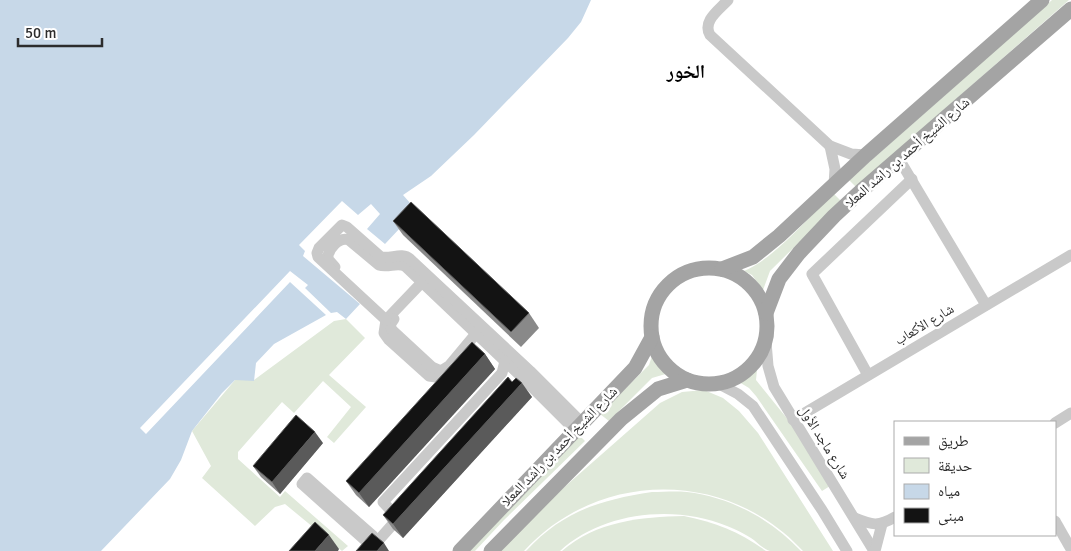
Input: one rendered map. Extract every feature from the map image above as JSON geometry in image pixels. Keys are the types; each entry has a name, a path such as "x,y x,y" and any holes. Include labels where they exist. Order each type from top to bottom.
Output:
{"main road":[{"name":"شارع الشيخ أحمد بن راشد المعلا","path":"722,269 753,256 779,236 866,155 1042,0"},
{"name":"شارع الشيخ أحمد بن راشد المعلا","path":"766,313 779,279 799,253 834,216 1071,9"},
{"path":"702,268 722,269 742,277 758,293 766,313 768,323 766,342 756,362 739,376 718,384 703,384 688,380 671,370 658,355 652,337 651,317 657,299 668,284 684,273 702,268"},
{"name":"شارع الشيخ أحمد بن راشد المعلا","path":"460,551 635,368 652,337"},
{"name":"شارع الشيخ أحمد بن راشد المعلا","path":"491,551 621,419 658,389 688,380"}],"street":[{"path":"728,0 708,23 707,29 710,35 830,146 844,152 866,155"},
{"path":"830,146 835,169 834,185"},
{"path":"898,159 912,179 986,305"},
{"path":"868,375 812,274 912,179"},
{"path":"389,319 318,257 317,253 320,248 338,227 342,225 347,227 381,257 407,256 425,281 480,333 523,379"},
{"name":"شارع الأكعاب","path":"793,420 1071,255"},
{"path":"425,281 389,319 384,329 389,340 429,376 443,378 449,376 480,333"},
{"path":"480,333 523,379 579,427"},
{"name":"شارع ماجد الأول","path":"766,342 768,366 774,387 875,551"},
{"path":"371,544 401,510 383,502 502,373 506,361"},
{"path":"502,373 510,382 523,379"},
{"path":"718,384 738,394 753,406 847,551"},
{"path":"1056,422 1071,413"},
{"path":"307,478 371,544 302,484 307,478"},
{"path":"855,518 873,524 882,524 894,518"},
{"path":"1056,523 1071,549"},
{"path":"875,551 882,524"}],"green space":[{"path":"1052,0 1069,0 856,187 849,180"},
{"path":"833,193 841,201 770,271 763,290 752,275 744,271 768,257"},
{"path":"346,319 365,338 329,375 366,407 334,443 327,437 351,407 323,381 294,413 282,402 238,452 238,459 280,497 285,491 348,546 342,551 285,504 275,507 255,526 202,478 211,466 192,431 235,380 254,380 334,321"},
{"path":"653,353 662,368 669,373 652,378 609,421 600,414 649,365"},
{"path":"757,370 756,380 802,437 830,486 822,491 756,396 749,388 739,382"},
{"path":"704,390 723,398 739,411 758,433 833,551 803,551 773,524 738,505 702,493 664,490 625,493 589,505 554,524 524,551 494,551 660,403 682,392"},
{"path":"578,434 585,441 475,551 463,551"},
{"path":"652,492 687,492 734,504 777,529 801,551 770,551 748,536 727,526 706,519 662,514 617,520 577,538 560,551 526,551 554,526 583,509 616,499"},
{"path":"684,516 706,521 727,529 747,538 766,551 562,551 589,533 604,527 635,520"}],"water":[{"path":"0,0 591,0 581,22 568,38 474,135 431,176 403,195 411,204 401,227 385,244 367,229 380,214 371,204 358,215 342,201 299,245 305,251 303,256 360,304 346,319 337,312 331,313 305,288 308,285 290,271 140,428 146,434 290,282 326,315 274,344 256,363 254,381 235,380 222,393 192,431 181,460 170,479 101,551 0,551"}],"building":[{"path":"411,202 529,313 511,332 393,221"},
{"path":"472,342 485,354 359,493 346,481"},
{"path":"508,377 512,382 516,378 522,383 393,524 383,515"},
{"path":"296,415 315,432 272,482 253,466"},
{"path":"315,522 329,535 315,551 289,551"},
{"path":"372,533 384,543 377,551 356,551"}],"district":[{"name":"الخور","path":"686,71"}]}
